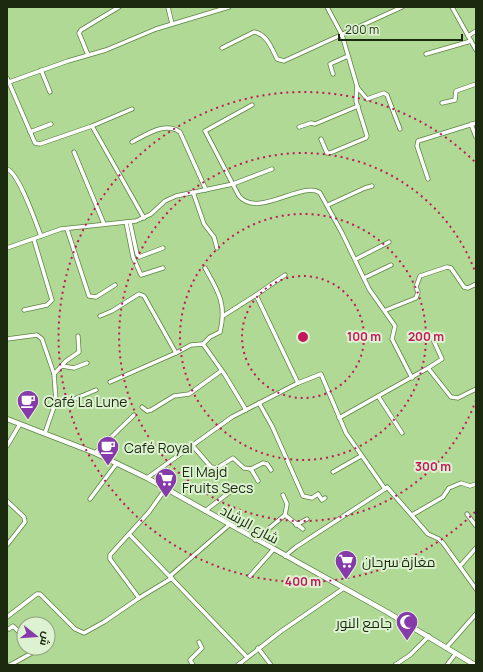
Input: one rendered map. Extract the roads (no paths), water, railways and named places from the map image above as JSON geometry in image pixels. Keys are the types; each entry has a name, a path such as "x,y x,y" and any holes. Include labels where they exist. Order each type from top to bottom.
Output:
{"street":[{"path":"88,55 80,33 81,30 119,7"},
{"path":"168,7 172,24"},
{"path":"132,109 92,126 40,144 35,143 8,80 106,50 172,24 229,7"},
{"path":"321,139 327,153 366,138 367,136 356,100 357,86 342,35 328,7"},
{"path":"222,48 254,32 258,33 268,42 277,59 284,61 402,7"},
{"path":"452,7 476,50"},
{"path":"468,36 476,31"},
{"path":"426,54 471,41"},
{"path":"333,74 330,64 348,56"},
{"path":"41,70 50,92"},
{"path":"442,103 455,100 456,91 476,84"},
{"path":"357,86 367,99 384,93 387,94 400,129"},
{"path":"252,105 205,131 233,184 244,202 253,205 315,191 320,193 328,205 356,259 368,289 386,310 396,326 392,339 412,378"},
{"path":"299,127 311,123 316,124 358,106"},
{"path":"428,179 416,146 418,141 476,123"},
{"path":"30,132 51,124"},
{"path":"471,124 476,137"},
{"path":"92,126 144,218"},
{"path":"132,142 164,128 172,127 176,129 180,132 206,190"},
{"path":"74,152 104,224"},
{"path":"7,169 12,171 19,184 41,236"},
{"path":"7,248 67,229 128,222 144,218 165,201 176,196 233,184 272,169"},
{"path":"328,205 372,186"},
{"path":"193,192 204,224 214,237 217,248"},
{"path":"128,222 139,257 163,248"},
{"path":"128,222 133,257 141,275 164,268"},
{"path":"67,229 89,296 96,296 115,285"},
{"path":"24,310 47,305 52,300 34,240"},
{"path":"356,259 389,242"},
{"path":"364,278 390,265"},
{"path":"110,382 191,345 203,344 220,332 224,309 221,298 205,268"},
{"path":"386,310 416,298 418,292 416,287 420,276 442,268 451,268 464,287 468,288 476,284"},
{"path":"223,316 285,275"},
{"path":"100,316 112,311 139,294 144,296 176,353"},
{"path":"256,294 298,383"},
{"path":"7,340 37,335 42,339 54,374 56,395 55,407 45,433"},
{"path":"339,418 442,360 431,335"},
{"path":"54,374 66,361 79,352 78,336"},
{"path":"203,344 246,410"},
{"path":"62,366 74,368 87,363"},
{"path":"428,368 451,397 458,398 476,389"},
{"path":"142,407 147,411 151,410 174,396 189,394 221,371"},
{"path":"147,478 192,445 246,410 298,383 321,374 346,433 385,489"},
{"path":"55,407 96,390"},
{"path":"378,396 402,433"},
{"path":"259,403 272,426 303,496 312,498 318,494 322,500 325,498"},
{"path":"95,453 134,416"},
{"name":"شارع الرشاد","path":"7,419 95,453 147,478 255,540 429,636 475,665"},
{"path":"7,446 20,424"},
{"path":"192,445 211,467 217,468 233,458 244,468 251,469 263,463 267,464 271,470"},
{"path":"333,472 361,456"},
{"path":"90,499 117,463"},
{"path":"251,469 258,481"},
{"path":"412,515 443,497 449,488 461,483 470,486 476,484"},
{"path":"285,556 296,547 388,487 401,505 412,515 428,534 439,539 476,589"},
{"path":"139,598 110,559 110,555 149,512 166,488"},
{"path":"205,511 235,488"},
{"path":"255,540 286,515 287,504 283,495"},
{"path":"7,501 24,517 25,522 7,545"},
{"path":"467,514 476,526"},
{"path":"286,515 296,525 303,529"},
{"path":"296,525 307,519"},
{"path":"7,618 37,594 40,594 75,629 84,633 104,622 171,577 229,525"},
{"path":"129,534 247,657"},
{"path":"460,566 476,548"},
{"path":"250,576 273,550"},
{"path":"238,665 258,648 344,588"},
{"path":"446,648 476,614"},
{"path":"10,629 13,626 16,629"},
{"path":"395,665 410,655 429,636"},
{"path":"193,665 190,660 202,648 199,642"},
{"path":"258,648 271,665"},
{"path":"447,665 456,653"},
{"path":"10,665 26,656"}],"place":[{"name":"Café La Lune","path":"28,420"},
{"name":"Café Royal","path":"108,466"},
{"name":"El Majd Fruits Secs","path":"166,498"},
{"name":"مغازة سرحان","path":"346,580"},
{"name":"جامع النور","path":"407,642"}]}
